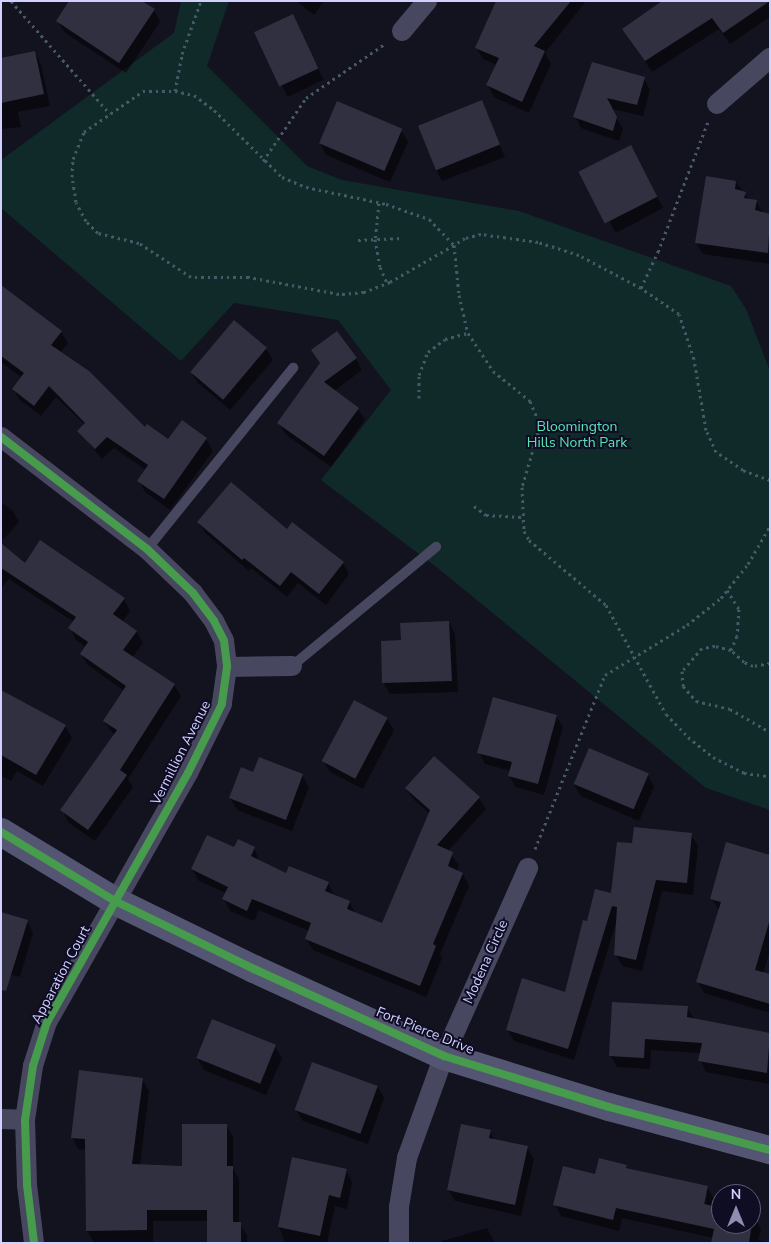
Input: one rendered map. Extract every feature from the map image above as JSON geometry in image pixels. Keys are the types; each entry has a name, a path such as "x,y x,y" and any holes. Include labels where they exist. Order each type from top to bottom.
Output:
{"street":[{"path":"402,32 427,1"},
{"path":"717,104 770,58"},
{"name":"Vermillion Avenue","path":"1,437 147,549 193,593 214,621 224,641 227,667 222,704 188,773 115,900"},
{"path":"227,667 292,666"},
{"name":"Fort Pierce Drive","path":"1,832 115,900 254,969 444,1056 609,1107 770,1150"},
{"name":"Modena Circle","path":"399,1243 399,1207 407,1158 444,1056 528,868"},
{"name":"Apparation Court","path":"34,1243 27,1185 25,1120 34,1066 47,1022 115,900"},
{"path":"1,1119 25,1120"}],"lane":[{"path":"147,549 293,368"},
{"path":"292,666 436,547"}],"path":[{"path":"11,1 110,114"},
{"path":"175,90 182,54 201,1"},
{"path":"263,161 306,98 402,32"},
{"path":"770,480 743,470 716,452 706,430 688,336 678,314 640,288 579,255 538,242 480,234 454,245 387,283 364,292 339,294 249,277 191,277 139,243 98,233 76,202 73,159 84,132 143,91 175,90 194,95 214,110 263,161 282,177 306,187 379,203 429,219 454,245 459,295 468,333 493,371 530,401 538,420 538,433 522,487 522,517 529,540 606,605 666,714 688,737 713,757 744,773 770,776"},
{"path":"640,288 717,104"},
{"path":"379,203 375,239 380,267 387,283"},
{"path":"358,240 402,238"},
{"path":"419,398 419,374 428,352 445,339 468,333"},
{"path":"474,506 486,515 522,517"},
{"path":"528,868 605,675 687,625 727,590 748,564 770,526"},
{"path":"727,590 739,609 737,636 731,650"},
{"path":"770,663 753,666 744,662 731,650 715,646 702,648 682,671 684,686 696,701 730,709 770,732"}],"green space":[{"name":"Bloomington Hills North Park","path":"181,1 229,1 207,66 307,166 342,180 519,211 731,286 746,309 770,371 770,810 706,788 439,569 321,480 391,390 338,320 234,303 181,361 1,208 1,160 174,33"}],"building":[{"path":"69,1 142,1 155,9 119,63 56,21"},
{"path":"496,1 571,1 534,46 545,51 522,102 486,85 499,58 475,48"},
{"path":"662,1 770,1 723,33 712,18 645,61 622,29"},
{"path":"293,14 318,68 279,87 254,32"},
{"path":"35,51 44,94 1,103 1,58"},
{"path":"592,62 645,77 637,105 607,98 617,117 613,131 573,117"},
{"path":"482,100 500,145 436,170 418,126"},
{"path":"337,101 402,129 384,171 319,143"},
{"path":"631,145 657,197 605,223 578,172"},
{"path":"706,176 736,181 735,189 746,192 744,198 757,200 755,210 770,214 768,253 695,243"},
{"path":"1,285 62,331 51,345 89,371 145,427 147,424 168,439 182,420 207,438 164,499 137,481 148,465 107,437 95,449 77,431 85,423 49,386 34,406 12,389 24,373 1,356"},
{"path":"234,320 267,348 223,400 190,372"},
{"path":"337,331 357,358 324,382 359,408 324,456 277,423 320,363 311,350"},
{"path":"231,482 287,529 292,522 344,562 319,594 291,572 280,586 244,558 242,560 197,522"},
{"path":"40,540 125,598 113,614 137,631 123,650 175,684 120,770 127,775 88,830 60,810 117,730 103,721 126,686 80,654 88,642 68,628 76,617 1,568 1,543 25,563"},
{"path":"449,621 452,681 382,683 381,641 401,640 400,623"},
{"path":"1,690 66,725 36,775 1,755"},
{"path":"493,697 557,715 538,784 508,776 512,762 477,753"},
{"path":"354,700 388,718 355,779 322,761"},
{"path":"589,748 649,773 634,809 574,784"},
{"path":"434,756 480,797 437,845 453,852 448,866 463,873 433,944 436,946 420,986 305,939 311,923 252,899 247,911 222,899 228,887 191,869 207,835 234,847 238,839 255,847 251,856 286,873 289,866 329,882 325,891 350,901 347,909 382,923 430,810 405,788"},
{"path":"259,757 303,774 286,820 229,798 241,767 253,772"},
{"path":"634,827 692,833 687,883 656,880 636,960 614,955 617,907 612,906 568,1049 506,1030 522,978 565,992 583,920 587,921 595,889 611,893 617,842 632,843"},
{"path":"726,842 770,855 770,919 755,970 770,974 770,1004 696,982 721,902 710,899"},
{"path":"1,912 28,920 6,991 1,990"},
{"path":"612,1002 688,1006 687,1017 770,1033 767,1073 698,1061 702,1043 645,1039 644,1058 609,1056"},
{"path":"212,1019 276,1045 260,1084 196,1058"},
{"path":"312,1062 378,1086 360,1134 295,1110"},
{"path":"79,1070 143,1078 132,1164 182,1166 182,1124 227,1124 227,1166 233,1166 233,1222 241,1222 241,1243 207,1243 207,1210 147,1210 147,1230 86,1231 85,1139 71,1138"},
{"path":"461,1124 491,1130 489,1138 528,1146 515,1205 447,1190"},
{"path":"292,1157 347,1169 340,1198 329,1195 320,1236 278,1227"},
{"path":"599,1158 627,1165 626,1168 708,1186 704,1204 711,1206 711,1228 616,1208 613,1220 553,1205 563,1166 595,1174"},
{"path":"713,1234 750,1234 749,1243 711,1243"}],"cycle path":[{"path":"1,437 147,549 193,593 214,621 224,641 227,667 222,704 188,773 47,1022 33,1066 25,1120 27,1185 34,1243"},
{"path":"1,832 115,901 254,969 444,1056 609,1107 770,1150"}]}
